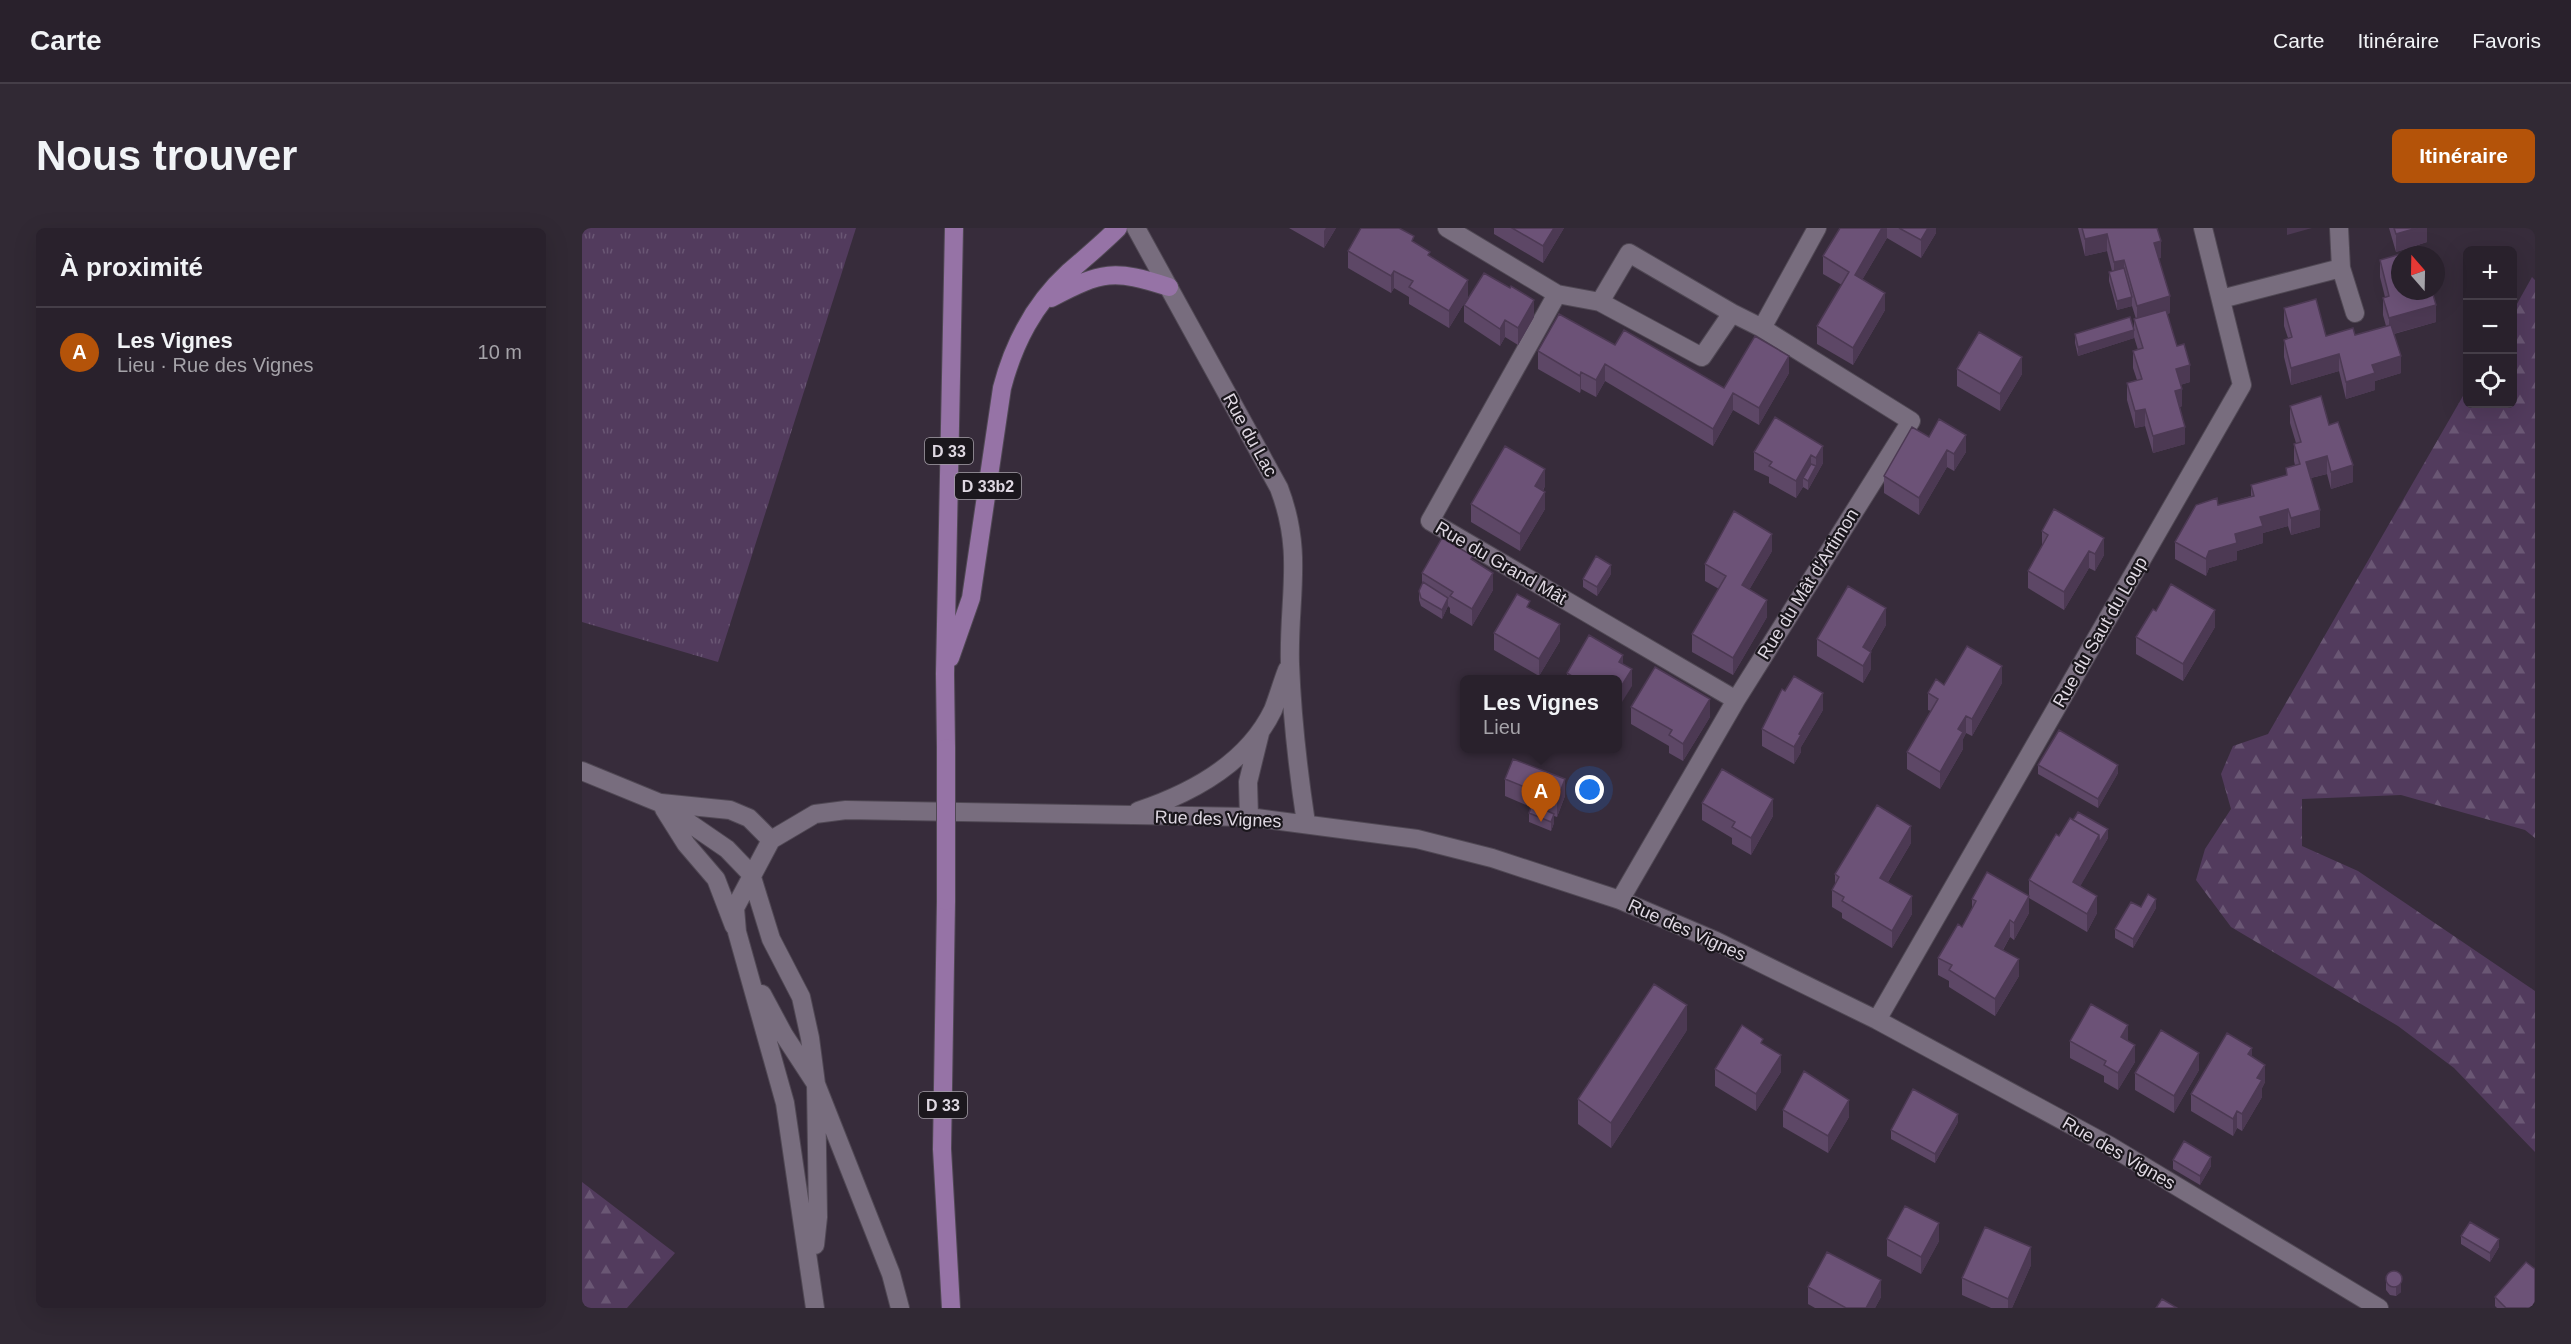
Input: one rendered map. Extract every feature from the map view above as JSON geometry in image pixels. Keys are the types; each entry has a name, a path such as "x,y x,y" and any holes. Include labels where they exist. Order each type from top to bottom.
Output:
{"main road":[{"name":"D 33","path":"951,1308 942,1149 946,901 945,674 954,228"},
{"name":"D 33b2","path":"945,674 971,598 1002,388 1019,337 1041,303 1068,273 1118,228"},
{"path":"1041,303 1090,279 1107,274 1121,273 1169,287"}],"street":[{"name":"Rue du Lac","path":"1136,228 1279,488 1288,511 1295,560 1290,662 1295,755 1306,823"},
{"path":"1447,228 1557,294 1600,302 1702,357 1732,313"},
{"path":"1600,302 1629,253 1762,328 1817,228"},
{"name":"Rue du Saut du Loup","path":"1877,1020 2242,385 2203,228"},
{"path":"2339,228 2341,268 2355,313"},
{"path":"2221,299 2341,268"},
{"name":"Rue du Grand Mât","path":"1557,294 1430,521 1736,700"},
{"name":"Rue du Mât d'Artimon","path":"1620,900 1736,700 1911,421 1762,328"},
{"name":"Rue du Lac","path":"1122,816 1167,801 1196,788 1235,759 1262,728 1272,710 1290,662"},
{"name":"Rue du Lac","path":"1249,817 1248,782 1262,728"},
{"path":"582,771 660,803 727,849 751,874 771,939 801,996 816,1084 818,1217 812,1277"},
{"path":"660,803 730,810 749,818 771,840 735,908 737,932"},
{"path":"660,803 686,844 716,879 737,932 785,1103 815,1308"},
{"name":"Rue des Vignes","path":"771,840 815,814 846,810 1249,817 1417,838 1492,858 1620,900 1716,941 1877,1020 2110,1146 2379,1308"},
{"path":"744,957 784,1035 816,1084 891,1274 900,1308"}],"green space":[{"path":"582,228 856,228 718,662 582,622"},
{"path":"2532,277 2535,280 2535,838 2525,830 2401,795 2302,799 2302,846 2358,871 2535,991 2535,1152 2454,1068 2398,1026 2231,927 2196,880 2205,849 2231,809 2221,774 2233,746 2268,734 2463,396 2463,408 2517,408 2517,304"},
{"path":"582,1182 675,1253 627,1308 582,1308"}],"building":[{"path":"1361,228 1399,228 1414,236 1412,241 1430,252 1428,255 1468,280 1449,311 1409,287 1413,281 1394,271 1391,276 1348,251"},
{"path":"1512,228 1554,228 1543,246"},
{"path":"1840,228 1882,228 1855,275 1885,293 1853,348 1817,326 1849,272 1823,256"},
{"path":"1899,228 1928,228 1921,240"},
{"path":"2082,228 2157,228 2161,241 2154,243 2170,296 2137,306 2124,260 2114,262 2107,234 2085,239"},
{"path":"2394,228 2417,228 2396,234"},
{"path":"2391,257 2391,300 2435,300 2436,305 2389,318 2383,298 2389,296 2380,260"},
{"path":"2124,268 2132,297 2117,301 2109,272"},
{"path":"1484,273 1534,300 1518,328 1505,320 1500,329 1464,305"},
{"path":"2316,299 2326,336 2353,328 2355,335 2391,325 2401,356 2372,365 2375,373 2346,382 2339,354 2291,368 2284,340 2292,337 2284,308"},
{"path":"2166,310 2177,346 2184,344 2190,365 2176,369 2182,389 2175,391 2185,427 2153,436 2145,409 2135,411 2127,383 2142,379 2133,351 2143,348 2134,319"},
{"path":"1559,314 1615,345 1624,330 1724,388 1755,336 1789,356 1759,408 1733,393 1713,429 1605,364 1596,380 1581,372 1580,376 1538,351"},
{"path":"2130,317 2134,330 2078,347 2075,334"},
{"path":"1979,332 2022,357 2000,394 1957,369"},
{"path":"2321,396 2329,425 2338,422 2353,465 2331,472 2327,456 2306,462 2320,510 2291,518 2288,509 2260,517 2263,526 2235,534 2237,543 2209,551 2206,559 2175,542 2196,505 2217,498 2218,505 2254,496 2251,485 2287,475 2286,468 2300,464 2294,444 2301,442 2290,406"},
{"path":"1775,417 1823,446 1816,458 1811,455 1796,481 1769,466 1772,462 1754,452"},
{"path":"1939,419 1966,435 1954,454 1947,450 1919,498 1884,476 1912,427 1929,437"},
{"path":"1505,446 1545,469 1535,486 1545,492 1520,534 1471,504"},
{"path":"1811,464 1816,466 1808,481 1803,478"},
{"path":"2054,509 2104,538 2095,554 2089,551 2064,592 2028,571 2048,535 2042,531"},
{"path":"1734,511 1772,534 1742,585 1767,600 1733,658 1692,634 1726,576 1705,564"},
{"path":"1442,538 1473,556 1471,559 1493,573 1472,609 1450,596 1453,592 1422,573"},
{"path":"1596,556 1611,565 1597,587 1583,579"},
{"path":"1423,582 1448,598 1442,610 1421,598 1419,591"},
{"path":"2171,584 2215,610 2183,664 2136,637 2153,609 2156,611"},
{"path":"1848,586 1886,608 1863,647 1871,652 1863,666 1817,639"},
{"path":"1517,594 1530,601 1527,607 1560,624 1539,659 1494,633"},
{"path":"1589,635 1623,655 1619,662 1632,669 1622,685 1622,675 1570,675 1567,673"},
{"path":"1967,646 2002,666 1972,719 1966,716 1958,729 1963,732 1940,772 1907,752 1938,699 1928,693 1936,679 1944,685"},
{"path":"1655,667 1710,699 1683,744 1669,735 1672,730 1631,707"},
{"path":"1794,676 1823,693 1794,747 1762,729 1782,689 1785,691"},
{"path":"2059,730 2118,765 2098,799 2038,765"},
{"path":"1513,759 1565,779 1557,800 1505,779"},
{"path":"1722,769 1773,799 1751,838 1732,827 1735,822 1702,803"},
{"path":"1532,804 1554,814 1551,822 1529,813"},
{"path":"1877,805 1911,826 1880,878 1912,896 1892,931 1842,901 1844,897 1832,890 1839,877 1835,874"},
{"path":"2078,812 2108,829 2099,843 2099,835 2073,820"},
{"path":"2070,818 2099,835 2073,882 2097,896 2087,914 2029,880 2056,834 2059,836"},
{"path":"1987,872 2029,896 2014,923 2010,920 1995,946 2019,959 1995,999 1949,970 1952,965 1938,958 1958,924 1962,927 1976,901 1972,899"},
{"path":"2148,894 2156,899 2133,939 2115,929 2131,902 2141,907"},
{"path":"1654,984 1687,1005 1611,1123 1578,1099"},
{"path":"2091,1004 2128,1025 2121,1037 2135,1045 2118,1073 2104,1065 2106,1061 2070,1041"},
{"path":"1742,1025 1763,1039 1761,1043 1781,1055 1756,1094 1715,1069"},
{"path":"2161,1030 2199,1053 2174,1096 2135,1073"},
{"path":"2227,1033 2252,1048 2248,1054 2265,1065 2257,1078 2262,1080 2242,1114 2237,1111 2233,1119 2191,1094"},
{"path":"1804,1071 1849,1100 1828,1136 1783,1110"},
{"path":"1913,1089 1958,1114 1935,1154 1891,1130"},
{"path":"2184,1141 2211,1157 2200,1176 2173,1160"},
{"path":"1905,1206 1939,1223 1921,1257 1887,1239"},
{"path":"2470,1222 2499,1239 2490,1253 2461,1236"},
{"path":"1985,1227 2031,1247 2008,1299 1962,1278"},
{"path":"1827,1252 1881,1280 1866,1308 1846,1308 1808,1287"},
{"path":"2526,1262 2535,1269 2535,1304 2531,1308 2506,1308 2495,1297"},
{"path":"2394,1271 2402,1279 2394,1287 2386,1279"},
{"path":"2162,1299 2177,1308 2156,1308"}],"place":[{"name":"Les Vignes","path":"1541,822"}]}
